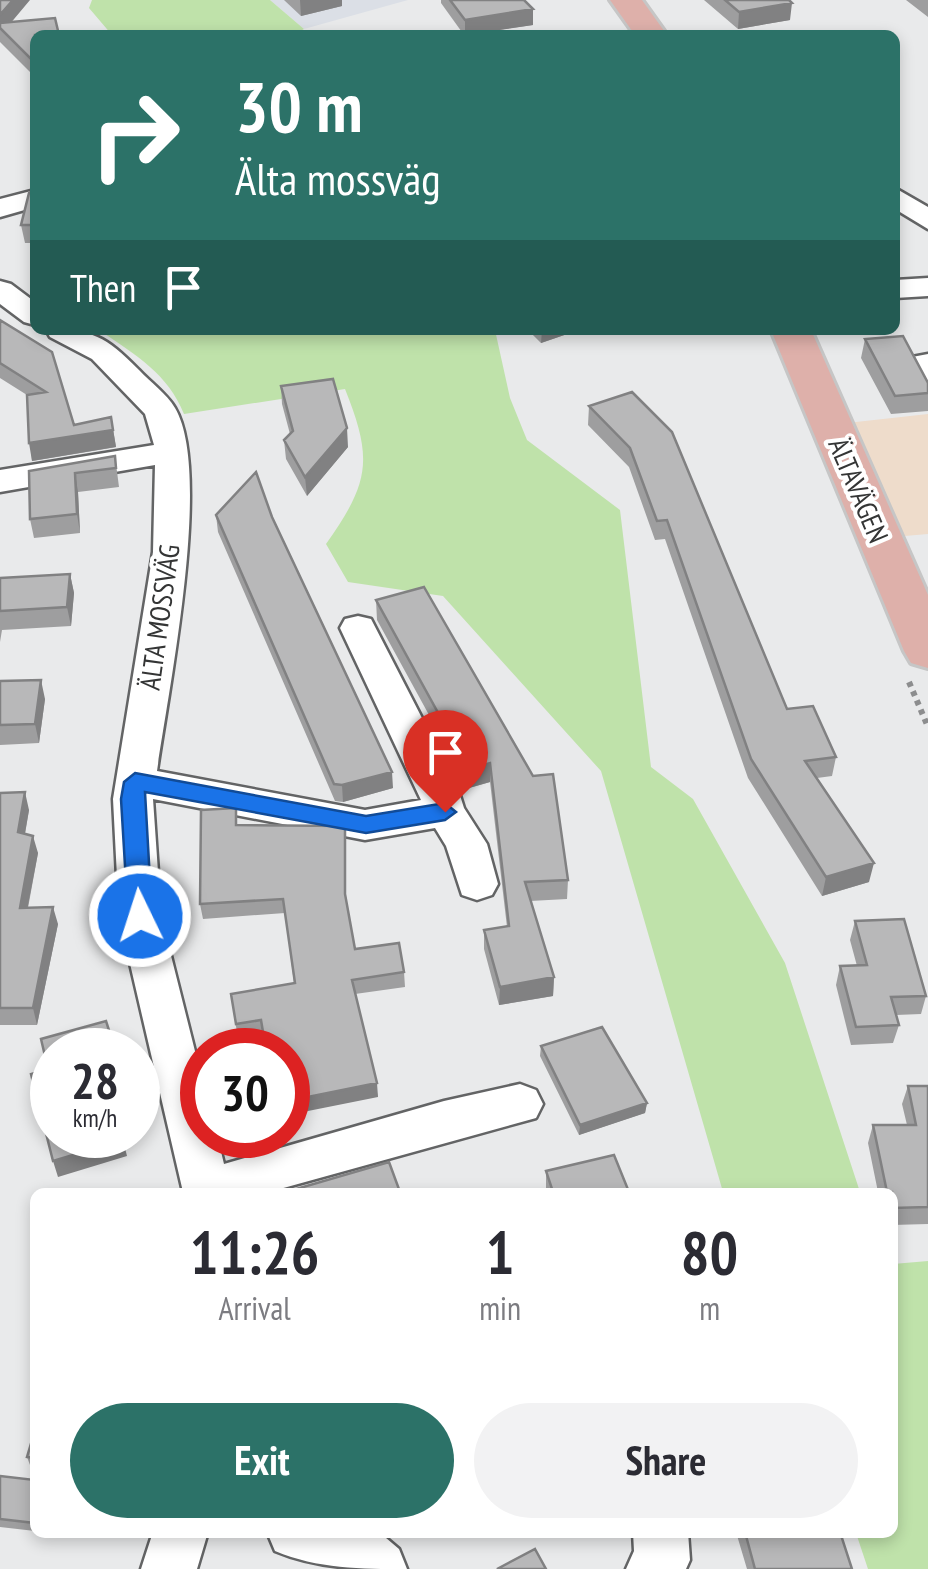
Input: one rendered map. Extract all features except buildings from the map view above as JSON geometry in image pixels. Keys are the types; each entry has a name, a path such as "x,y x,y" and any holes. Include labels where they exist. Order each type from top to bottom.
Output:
{"main road":[{"path":"626,0 648,30"},
{"name":"ÄLTAVÄGEN","path":"793,335 928,651"}],"street":[{"path":"0,208 30,199"},
{"path":"900,200 928,220"},
{"path":"900,289 928,287"},
{"path":"0,290 30,312"},
{"name":"ÄLTA MOSSVÄG","path":"71,335 103,352 161,410 172,452 171,552 133,799 140,916 205,1188"},
{"path":"928,363 923,364 928,373"},
{"path":"0,480 172,452"},
{"path":"358,628 445,812 466,844 477,884"},
{"path":"135,782 366,825 445,812"},
{"name":"ÄLTA MOSSVÄG","path":"217,1188 520,1104"},
{"path":"169,1569 179,1538"},
{"path":"320,1538 362,1548"},
{"path":"654,1569 662,1560 660,1538"}],"shaded area":[{"path":"270,0 408,0 304,29"},
{"path":"928,414 928,534 893,537 847,423"}],"green space":[{"path":"92,0 270,0 304,29 108,30 89,8"},
{"path":"106,335 496,335 510,398 527,440 620,510 651,767 693,799 785,963 859,1188 722,1188 601,771 443,596 348,582 326,544 351,503 362,470 360,434 345,389 184,414 169,388 139,358"},
{"path":"928,1261 928,1569 868,1569 858,1538 898,1538 898,1264"}],"route":[{"path":"140,916 135,782 366,825 445,812"}]}
